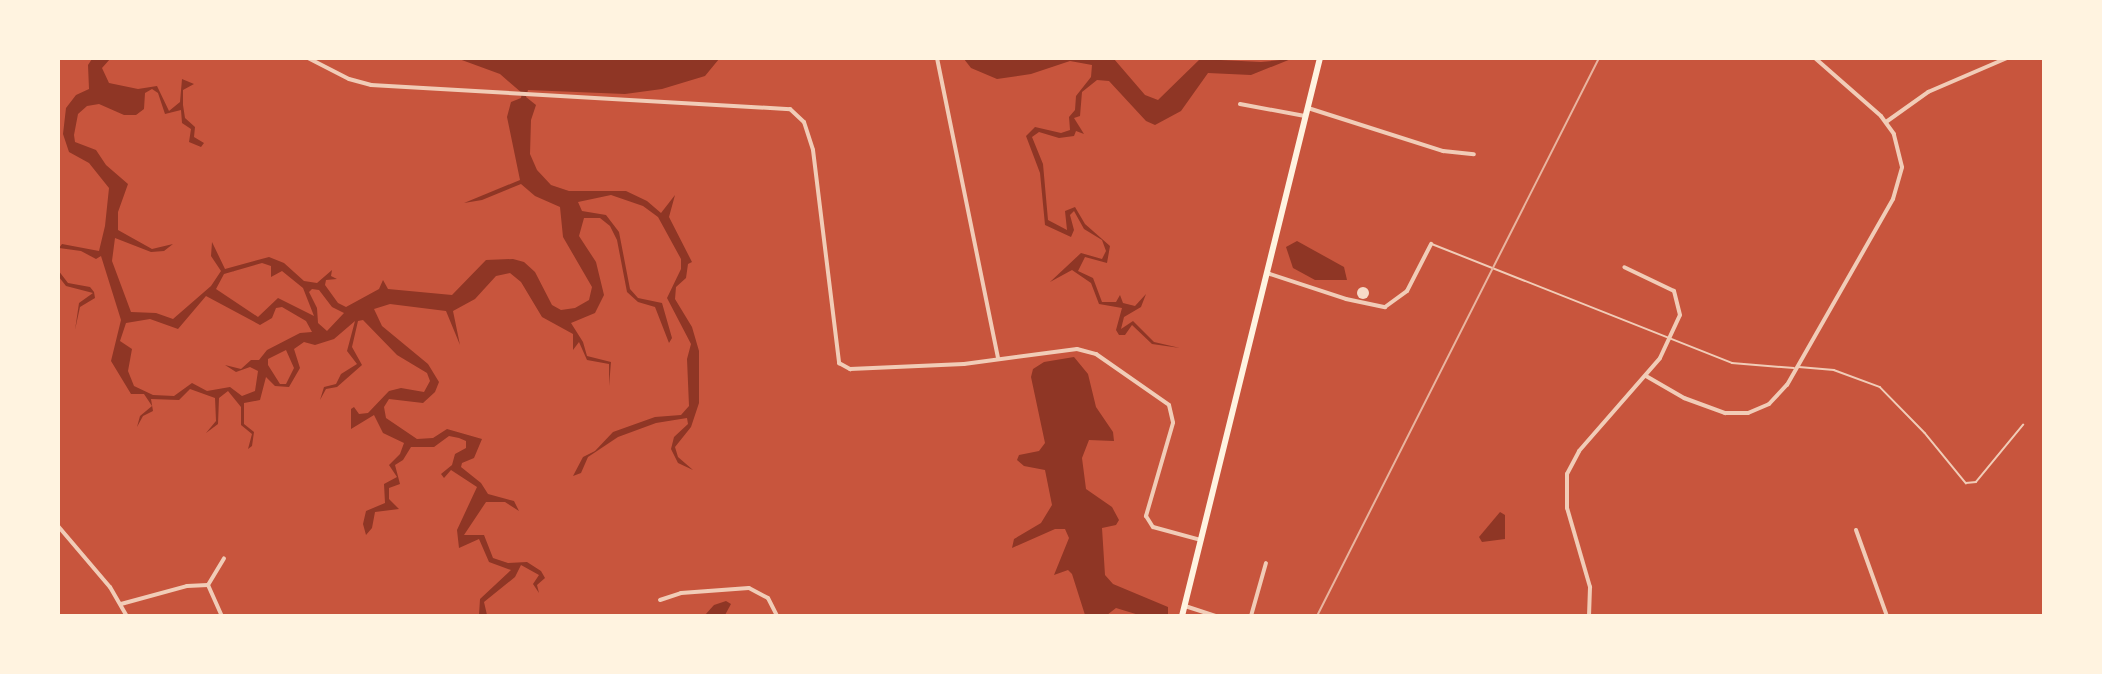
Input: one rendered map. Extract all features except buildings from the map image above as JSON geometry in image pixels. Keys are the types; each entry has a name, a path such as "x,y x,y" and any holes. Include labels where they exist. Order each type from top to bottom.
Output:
{"main road":[{"path":"1182,615 1320,58"}],"street":[{"path":"308,58 358,82 790,109 804,122 813,150 839,363 850,369 1090,351 1165,401 1172,411 1173,423 1146,516 1153,526 1201,540"},
{"path":"937,58 998,359"},
{"path":"1646,376 1684,398 1736,414 1769,404 1797,368 1898,188 1901,156 1886,122 1815,58"},
{"path":"1886,122 1928,92 2007,58"},
{"path":"1240,104 1306,116"},
{"path":"1308,108 1451,154 1474,154"},
{"path":"1267,273 1346,299 1385,307 1407,291 1431,244"},
{"path":"1589,615 1590,587 1568,508 1567,474 1579,451 1646,376 1670,339 1681,309 1674,291 1624,267"},
{"path":"58,526 121,604 127,615"},
{"path":"1856,530 1887,615"},
{"path":"208,585 224,558"},
{"path":"1251,615 1266,563"},
{"path":"121,604 188,586 208,585"},
{"path":"208,585 222,615"},
{"path":"660,600 681,593 749,588 768,598 777,615"},
{"path":"1184,606 1215,615"}],"lane":[{"path":"1431,244 1737,364 1834,370 1880,387 1920,428 1966,483 1976,482 2024,425"}],"shaded area":[{"path":"92,59 110,59 102,68 109,83 138,89 157,86 169,111 180,102 182,79 194,84 183,90 183,105 185,118 195,127 194,137 204,143 201,147 189,142 191,129 182,123 181,110 165,114 158,93 152,89 145,93 144,109 136,115 124,115 99,104 87,106 78,114 74,135 75,142 96,150 106,165 128,184 118,212 118,230 152,249 173,244 164,251 151,252 115,238 112,261 131,312 156,313 173,319 211,286 221,271 211,256 212,242 225,269 269,257 284,263 304,281 317,283 332,270 331,276 337,279 326,280 325,285 338,303 346,307 379,289 383,280 388,289 452,295 486,260 513,259 524,262 535,272 552,305 561,310 575,308 589,300 592,287 563,237 560,207 535,196 521,184 482,200 464,203 520,180 507,117 511,102 521,98 522,93 500,74 459,59 719,59 705,76 662,89 625,94 528,90 526,97 536,105 531,120 530,154 537,170 551,185 569,191 626,191 647,201 661,213 675,195 669,217 692,262 688,264 686,278 676,287 675,299 692,327 699,351 699,403 691,427 675,447 678,457 693,470 678,463 671,449 674,437 688,424 687,418 656,423 618,437 588,457 581,473 573,476 583,457 595,451 613,432 655,417 681,415 689,406 687,359 691,344 667,298 681,269 681,259 658,217 643,206 611,195 578,202 582,211 606,215 619,232 630,289 638,298 662,303 672,338 669,343 655,307 638,302 627,292 617,240 610,226 600,218 584,218 579,236 596,262 604,295 595,313 571,323 583,342 587,356 611,362 609,386 609,364 587,360 579,342 573,350 573,334 542,317 521,282 510,273 496,276 475,299 453,311 460,345 446,311 390,304 374,309 382,326 428,364 439,382 435,392 423,403 389,399 384,407 386,418 417,439 433,438 447,429 482,439 474,458 462,463 461,467 481,483 488,494 514,501 519,511 505,502 486,502 464,535 484,535 493,558 508,563 527,562 541,571 545,578 537,585 539,593 533,584 539,575 521,565 515,577 484,602 487,615 479,615 480,599 511,570 489,562 479,539 459,548 457,530 477,487 451,470 444,478 441,474 452,465 455,454 466,448 466,441 459,438 449,436 434,447 411,447 403,460 395,465 400,484 389,488 389,499 399,509 375,512 372,528 366,535 363,524 366,511 385,503 384,484 397,477 389,465 400,454 404,443 383,433 374,415 351,429 351,409 354,407 359,414 368,413 389,391 401,388 424,392 430,381 427,373 397,355 363,320 358,321 352,347 362,365 337,387 326,389 320,400 324,387 336,384 341,374 357,364 347,351 355,321 334,339 315,345 304,342 294,349 300,368 289,387 275,386 266,377 260,400 244,403 244,424 254,432 252,446 248,449 252,434 241,425 241,407 228,391 219,398 218,424 206,433 216,421 215,398 190,389 179,400 151,399 153,411 143,416 137,427 140,416 152,406 144,394 131,394 111,361 121,320 101,256 96,259 81,251 59,248 62,244 99,251 105,226 109,188 89,163 69,152 63,134 66,108 76,95 89,89 88,65","holes":["262,263 271,266 271,277 282,271 303,288 314,316 278,298 258,317 216,289 224,274","312,289 319,290 332,307 344,313 327,331 318,323 317,308 309,292","206,296 260,325 272,318 276,308 282,307 306,321 312,332 300,333 267,350 259,360 251,360 241,369 225,365 236,372 250,367 258,371 255,391 242,396 230,387 207,391 192,383 174,396 153,395 134,386 128,371 132,349 120,341 126,323 150,319 178,329","286,350 294,368 286,384 280,384 268,365 268,359"]},
{"path":"964,59 1114,59 1145,95 1158,100 1200,59 1261,62 1291,59 1251,75 1208,73 1181,111 1155,125 1146,121 1109,81 1097,80 1082,92 1080,116 1074,118 1084,134 1076,131 1074,136 1059,138 1039,132 1032,137 1043,164 1048,220 1067,230 1065,211 1075,207 1085,224 1110,246 1107,263 1085,257 1078,271 1093,278 1102,302 1116,302 1120,295 1123,303 1135,306 1146,294 1141,307 1124,317 1121,329 1133,321 1154,342 1180,348 1152,344 1132,325 1125,335 1119,335 1116,330 1122,308 1099,304 1091,283 1072,270 1050,282 1081,253 1102,259 1106,251 1102,240 1084,229 1074,211 1070,215 1074,230 1071,237 1045,225 1040,173 1026,136 1035,127 1061,133 1070,130 1069,117 1075,110 1076,96 1091,77 1092,65 1070,61 1031,74 997,79 971,68"},
{"path":"1297,241 1344,267 1347,280 1315,280 1293,268 1286,247"},
{"path":"58,270 68,283 90,287 94,292 95,298 80,307 75,330 79,303 93,293 66,286 59,277"},
{"path":"1074,357 1088,374 1096,407 1113,432 1114,441 1089,440 1082,458 1086,489 1112,507 1119,520 1116,525 1102,528 1105,575 1113,584 1168,607 1168,615 1139,615 1116,608 1107,615 1085,615 1072,574 1068,570 1054,575 1069,538 1065,529 1055,529 1012,548 1014,539 1041,523 1052,505 1045,470 1024,466 1017,460 1019,455 1039,451 1045,443 1031,377 1033,369 1044,362"},
{"path":"1500,512 1505,515 1505,539 1482,542 1479,537"},
{"path":"726,601 731,604 725,615 705,615 714,605"}],"railway":[{"path":"1317,616 1599,58"}]}
